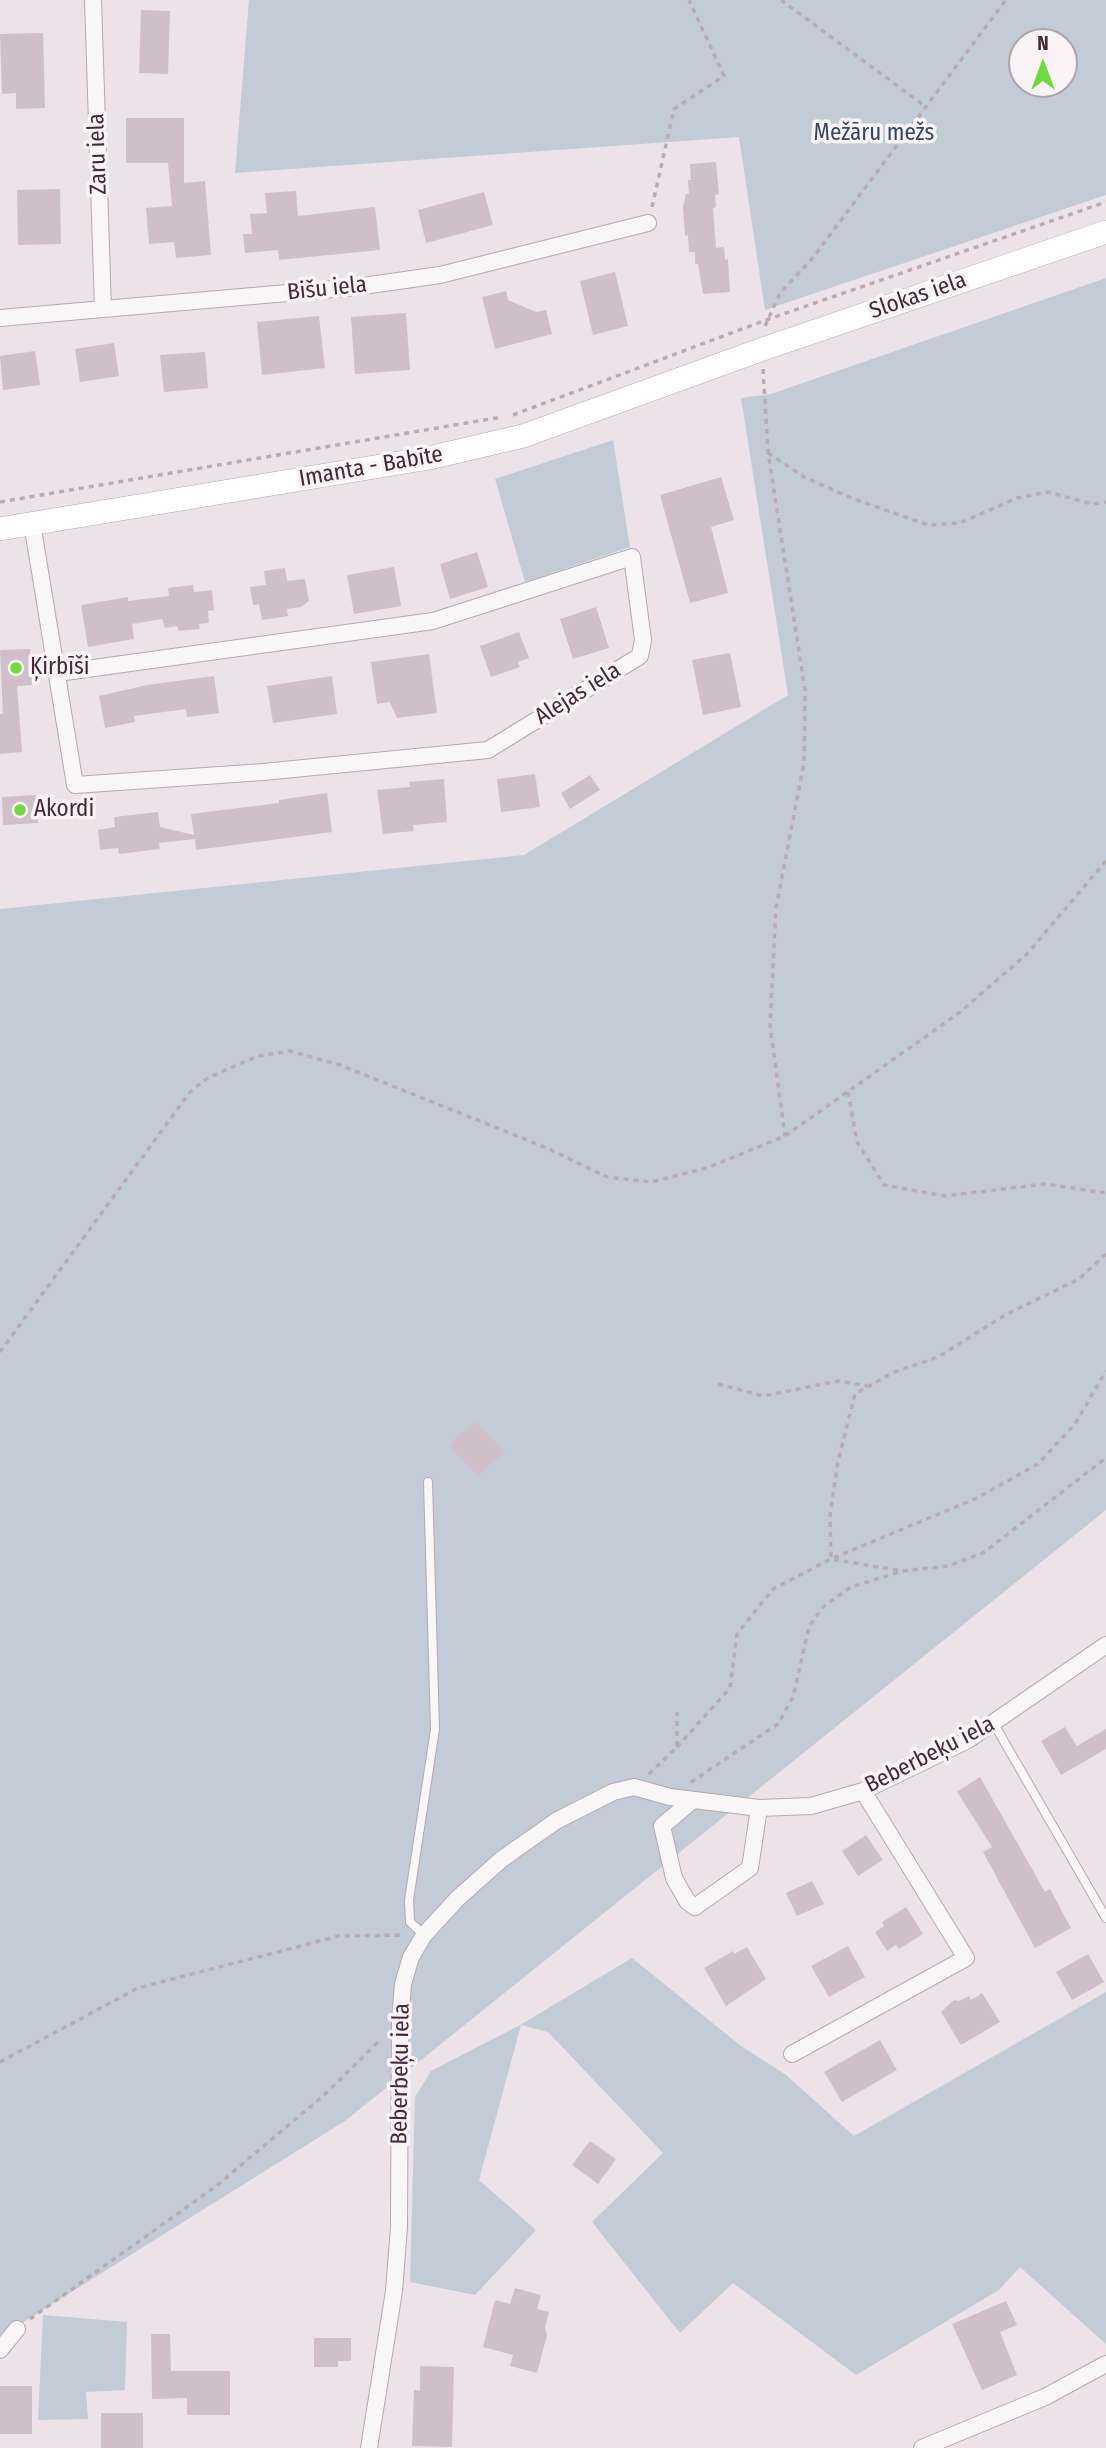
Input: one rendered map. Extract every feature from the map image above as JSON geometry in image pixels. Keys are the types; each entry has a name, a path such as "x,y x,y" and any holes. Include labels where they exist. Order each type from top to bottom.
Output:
{"main road":[{"name":"Slokas iela","path":"731,361 1106,232"},
{"name":"Imanta - Babīte","path":"0,529 472,450 523,436 731,361"}],"street":[{"name":"Zaru iela","path":"93,0 103,309"},
{"name":"Bišu iela","path":"0,318 356,287 440,275 649,223"},
{"path":"32,523 58,673"},
{"name":"Alejas iela","path":"632,557 643,640 640,656 488,750 263,772 75,785 58,673 433,621 632,557"},
{"name":"Beberbeķu iela","path":"369,2448 394,2291 399,2227 400,2021 403,1984 411,1958 424,1935 458,1898 502,1858 556,1821 613,1792 634,1787 670,1797 759,1808 811,1806 863,1791 914,1768 994,1724 1106,1645"},
{"path":"792,2054 966,1958 863,1791"},
{"path":"693,1800 662,1826 674,1878 687,1901 695,1908 750,1868 759,1808"},
{"path":"0,2350 17,2329"},
{"path":"922,2448 1045,2397 1106,2364"}],"lane":[{"path":"424,1935 410,1922 409,1900 435,1729 428,1482"},
{"path":"994,1724 1106,1918"}],"path":[{"path":"649,223 674,108 724,76 689,0"},
{"path":"781,0 926,108"},
{"path":"785,1136 770,1025 776,908 804,762 805,690 768,452 763,349 766,320 780,293 812,259 1006,0"},
{"path":"0,502 511,415 766,320 1106,202"},
{"path":"768,452 806,478 928,525 960,523 1017,498 1048,492 1092,504 1106,502"},
{"path":"0,1352 190,1092 206,1079 259,1056 289,1051 340,1065 547,1149 607,1177 650,1182 707,1168 785,1136 848,1092 959,1013 1027,954 1106,861"},
{"path":"848,1092 857,1142 884,1185 945,1196 1045,1184 1106,1194"},
{"path":"831,1559 830,1515 838,1461 855,1394 892,1373 938,1357 1005,1315 1079,1279 1106,1254"},
{"path":"634,1787 677,1747 730,1688 737,1634 773,1589 831,1559 977,1498 1038,1464 1075,1424 1106,1371"},
{"path":"718,1384 764,1396 838,1381 869,1386"},
{"path":"670,1797 778,1724 793,1697 809,1627 823,1606 851,1587 902,1571 948,1566 983,1553 1106,1458"},
{"path":"831,1559 902,1571"},
{"path":"677,1712 677,1747"},
{"path":"0,2062 138,1988 339,1936 424,1935"},
{"path":"17,2329 63,2293 215,2187 323,2096 400,2021"}],"green space":[{"name":"Mežāru mežs","path":"249,0 1106,0 1106,195 765,310 739,137 235,173"},
{"path":"1106,278 1106,1510 345,2121 17,2326 0,2343 0,909 524,855 788,695 741,398 771,394"},
{"path":"613,440 630,547 525,582 495,479"},
{"path":"632,1958 741,2046 785,2074 854,2136 1106,1992 1106,2344 1020,2267 999,2290 856,2375 733,2283 680,2333 592,2222 663,2153 548,2032 521,2025 479,2180 536,2230 475,2295 410,2282 415,2097 431,2071 520,2025"},
{"path":"43,2315 127,2322 125,2390 86,2392 88,2419 38,2420"}],"building":[{"path":"141,10 170,11 168,74 139,73"},
{"path":"43,33 45,108 16,109 16,93 2,94 0,34"},
{"path":"126,118 184,118 184,183 205,181 211,255 176,258 174,242 149,244 146,208 172,206 168,163 126,163"},
{"path":"716,162 719,194 715,195 716,207 713,208 716,248 724,247 725,260 728,259 730,292 703,294 698,264 695,264 695,252 689,252 688,235 685,236 683,207 686,194 689,194 690,164"},
{"path":"60,189 61,244 18,245 17,190"},
{"path":"296,191 298,216 375,207 380,250 279,260 278,250 245,253 243,234 252,234 250,214 267,213 265,193"},
{"path":"484,192 493,225 426,243 418,210"},
{"path":"615,272 628,326 593,335 580,281"},
{"path":"506,291 508,300 536,312 546,310 552,334 495,349 482,297"},
{"path":"406,313 410,370 355,374 351,317"},
{"path":"319,316 325,368 262,375 257,322"},
{"path":"114,343 119,376 80,382 75,349"},
{"path":"35,351 40,385 3,390 0,356"},
{"path":"205,352 208,388 164,392 160,355"},
{"path":"721,477 734,520 711,527 728,593 690,603 660,495"},
{"path":"477,552 488,587 450,599 440,564"},
{"path":"394,567 401,606 354,614 347,575"},
{"path":"285,568 287,581 305,579 309,601 301,607 287,609 288,616 262,620 259,604 253,605 250,587 266,585 264,571"},
{"path":"193,585 194,592 212,590 214,610 208,611 209,623 199,624 200,629 179,631 177,626 165,628 162,619 132,624 134,639 88,647 81,605 128,597 128,601 169,596 168,588"},
{"path":"596,607 609,648 573,659 560,619"},
{"path":"519,632 529,658 518,662 520,667 491,677 480,646"},
{"path":"30,649 32,685 17,686 22,752 0,754 0,714 3,714 0,650"},
{"path":"730,653 741,707 703,715 692,660"},
{"path":"429,654 437,713 397,718 390,702 377,704 371,662"},
{"path":"214,676 219,713 187,717 186,709 134,716 135,722 105,728 99,696 147,685"},
{"path":"332,676 337,714 273,723 267,686"},
{"path":"535,774 540,807 501,812 497,779"},
{"path":"590,775 600,790 570,809 561,793"},
{"path":"444,779 447,822 413,825 414,831 383,834 377,790 410,787 409,782"},
{"path":"327,793 332,832 196,850 195,839 159,843 160,849 119,854 118,848 100,850 98,830 115,827 114,817 158,812 160,827 194,835 191,814 279,803 279,800"},
{"name":"Akordi","path":"36,795 38,823 3,825 2,797"},
{"path":"475,1421 505,1451 478,1476 449,1445"},
{"path":"1065,1727 1077,1746 1106,1729 1106,1749 1061,1775 1041,1741"},
{"path":"980,1777 1045,1892 1050,1889 1071,1928 1035,1948 983,1852 992,1847 957,1792"},
{"path":"866,1835 883,1860 858,1876 842,1851"},
{"path":"812,1881 824,1904 797,1916 786,1893"},
{"path":"906,1907 923,1934 899,1949 896,1945 887,1951 875,1932 884,1926 882,1922"},
{"path":"848,1946 865,1977 829,1997 811,1966"},
{"path":"747,1947 766,1979 726,2006 704,1968 733,1951 734,1954"},
{"path":"1088,1954 1104,1982 1072,2000 1056,1972"},
{"path":"982,1993 1000,2022 961,2045 941,2012 954,2000 959,2001 969,1996 971,2000"},
{"path":"880,2040 897,2070 842,2102 824,2072"},
{"path":"590,2141 616,2159 598,2184 572,2165"},
{"path":"515,2288 541,2295 537,2309 549,2312 545,2327 547,2335 537,2373 510,2366 513,2355 483,2347 495,2300 510,2304"},
{"path":"1006,2301 1017,2325 1000,2332 1017,2375 982,2390 952,2324"},
{"path":"151,2334 170,2334 171,2371 230,2371 230,2415 187,2415 187,2398 152,2399"},
{"path":"314,2338 351,2338 351,2361 338,2361 338,2367 314,2367"},
{"path":"420,2366 454,2367 452,2447 412,2446 414,2390 420,2391"},
{"path":"0,2386 32,2386 32,2434 0,2434"},
{"path":"101,2413 143,2413 143,2448 101,2448"}],"place":[{"name":"Ķirbīši","path":"16,668"},
{"name":"Akordi","path":"20,810"}]}
